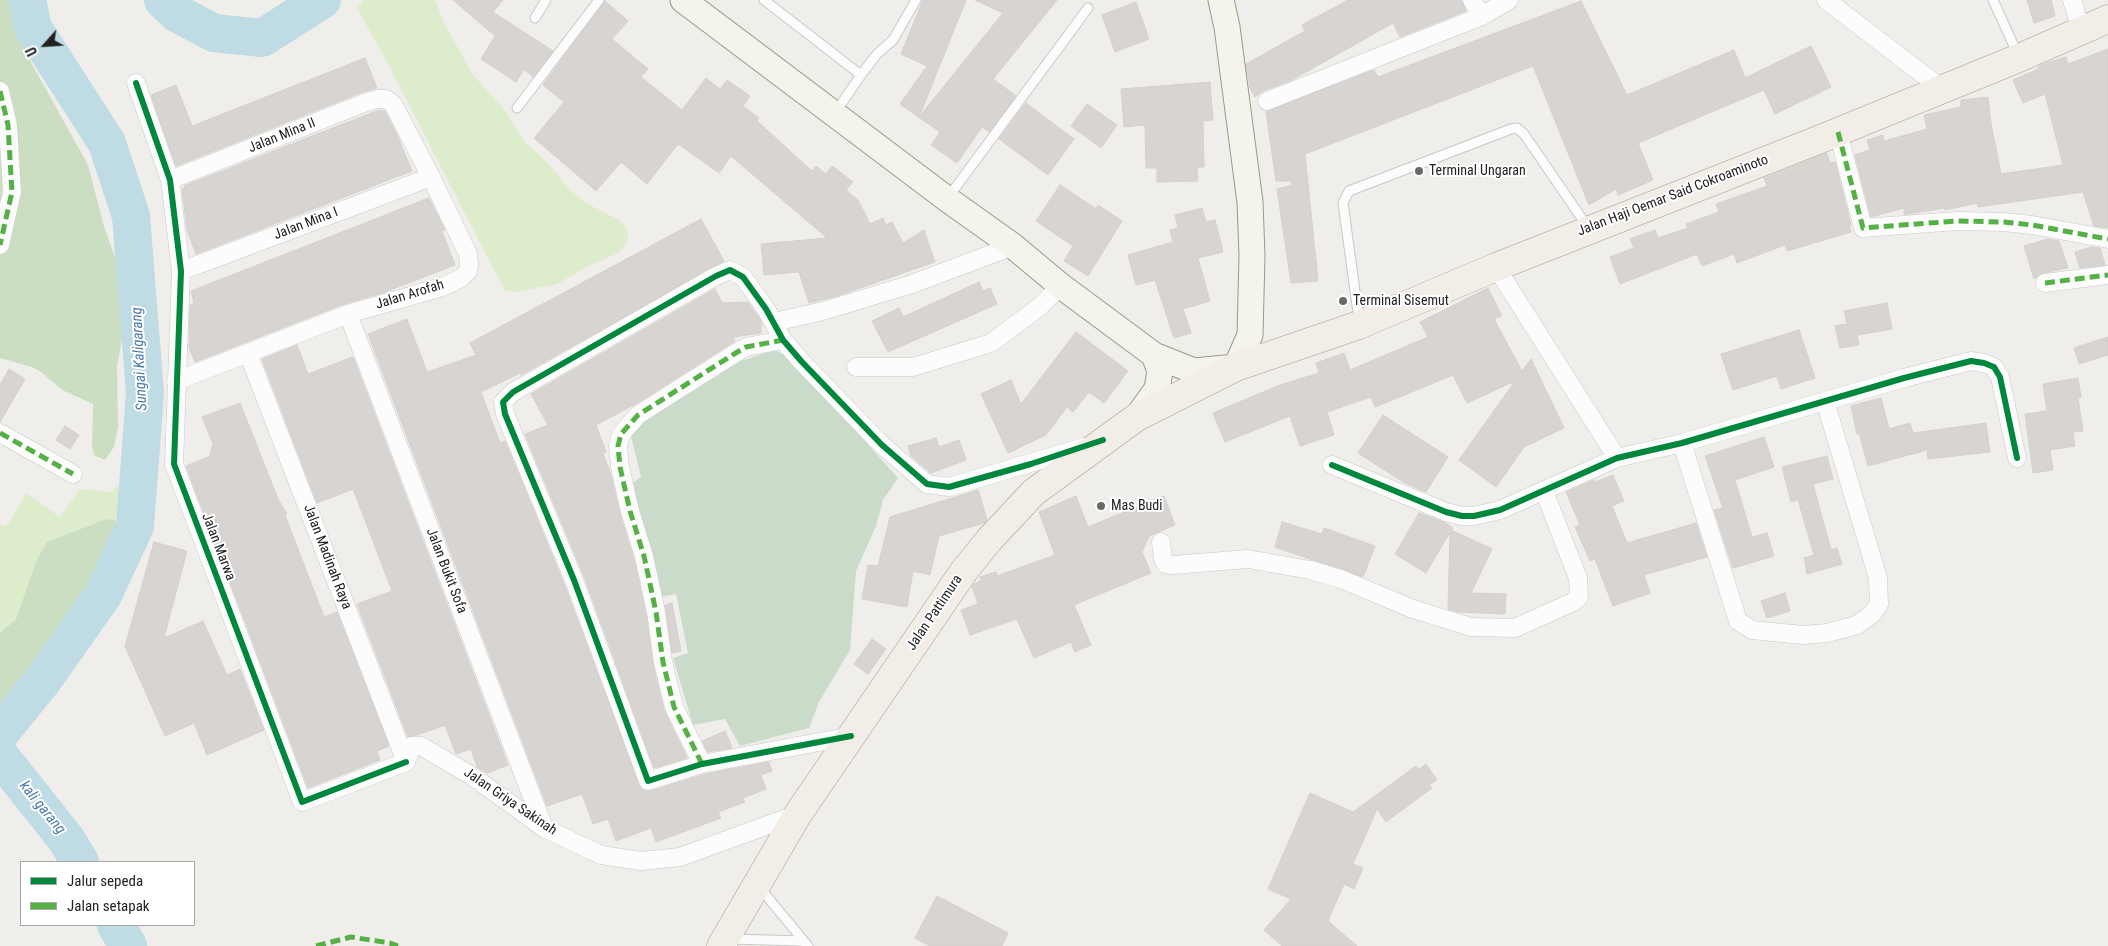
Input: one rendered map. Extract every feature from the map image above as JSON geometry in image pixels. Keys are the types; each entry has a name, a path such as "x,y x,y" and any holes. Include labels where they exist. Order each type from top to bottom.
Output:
{"main road":[{"path":"683,0 947,199 1013,246 1062,286 1154,355 1194,372 1236,367 1250,335 1252,256 1250,202 1227,27 1221,0"},
{"name":"Jalan Haji Oemar Said Cokroaminoto","path":"1236,367 1359,325 1589,229 1838,132 2019,58 2108,19"},
{"path":"1136,417 1157,389 1160,371 1154,355"},
{"name":"Jalan Pattimura","path":"722,943 798,814 964,571 989,540 1034,492 1103,440 1136,417 1236,367"}],"street":[{"path":"1472,0 1482,16"},
{"path":"1267,101 1482,16 1509,0"},
{"path":"1826,0 1942,89"},
{"path":"2072,0 2081,30"},
{"name":"Jalan Marwa","path":"136,83 170,180 181,271 174,464 302,802 406,762"},
{"path":"0,91 8,125 12,192 0,245"},
{"name":"Jalan Mina II","path":"170,180 364,103 377,99 386,99 393,104"},
{"name":"Jalan Arofah","path":"176,381 348,314 442,286 461,278 468,271 468,254 393,104"},
{"path":"1838,132 1863,228 1957,221 2004,222 2032,225 2108,239"},
{"name":"Jalan Mina I","path":"181,271 431,177"},
{"path":"774,322 823,311 912,284 1013,246"},
{"path":"1496,267 1618,458"},
{"path":"850,736 702,764 648,781 574,580 505,414 503,402 513,392 707,281 730,270 744,277 774,322 783,340 882,445 927,484 949,487 1031,464 1103,440"},
{"path":"2045,283 2108,275"},
{"path":"856,367 913,367 991,343 1038,308 1062,286"},
{"name":"Jalan Bukit Sofa","path":"348,314 544,828"},
{"path":"702,764 674,707 663,662 656,612 644,556 630,511 620,466 618,446 621,434 638,415 734,354 746,348 783,340"},
{"name":"Jalan Madinah Raya","path":"248,353 406,762"},
{"path":"1332,465 1446,512 1462,516 1489,514 1618,458 1682,444 1825,401 1971,361 1984,362 1994,367 2000,377 2017,458"},
{"path":"1682,444 1738,621 1746,627 1763,633 1803,635 1827,633 1857,624 1872,614 1879,604 1878,578 1825,401"},
{"path":"0,433 73,474"},
{"path":"1161,542 1163,559 1166,564 1248,559 1310,570 1341,579 1413,609 1470,627 1515,628 1579,597 1578,578 1544,490"},
{"name":"Jalan Griya Sakinah","path":"406,762 412,746 420,746 430,750 472,776 544,828 601,855 641,861 680,857 798,814"}],"lane":[{"path":"535,18 546,0"},
{"path":"517,108 599,0"},
{"path":"764,0 861,75"},
{"path":"835,114 861,75 878,54 893,40 916,0"},
{"path":"1993,0 2019,58"},
{"path":"947,199 1088,8"},
{"path":"1359,325 1344,203 1350,191 1517,128 1524,134 1589,229"},
{"path":"756,884 805,943"},
{"path":"722,943 805,943"}],"green space":[{"path":"0,0 10,0 16,25 27,55 88,165 104,226 125,286 124,328 117,367 118,427 114,447 105,460 94,455 92,445 93,404 62,390 41,372 32,367 0,358"},
{"path":"363,0 435,0 444,23 473,75 503,108 525,142 549,164 570,190 586,203 621,221 627,229 628,239 624,248 557,284 515,292 505,291 386,60 357,8"},
{"path":"775,350 791,359 898,478 883,500 876,526 856,571 850,650 819,702 809,728 740,746 725,719 693,725 673,658 688,653 676,594 660,597 631,484 641,477 631,436 639,418 696,389 741,361"},
{"path":"117,484 122,499 115,520 105,519 47,542 37,559 16,619 0,633 0,524 5,526 11,520 26,493 60,517 80,489 112,492"},
{"path":"106,519 115,520 120,528 119,537 105,573 87,607 45,668 0,713 0,633 16,619 37,559 47,542"}],"building":[{"path":"453,0 503,0 493,12 553,51 533,77 524,69 516,82 481,59 495,36"},
{"path":"923,0 966,0 919,117 1003,13 975,0 1057,0 993,79 1016,96 989,132 982,127 957,163 931,145 940,132 900,104 927,66 901,54"},
{"path":"1348,0 1461,0 1466,11 1400,37 1393,23 1292,80 1263,91 1255,97 1250,88 1246,64 1305,31 1302,25"},
{"path":"2027,0 2051,0 2055,16 2034,23"},
{"path":"605,1 628,21 612,39 648,69 641,77 682,110 706,78 720,89 727,80 750,96 743,106 759,118 757,121 812,171 816,166 826,174 832,166 853,182 846,190 858,200 870,224 883,218 886,225 892,222 903,243 924,230 935,262 837,296 809,303 799,272 764,275 761,244 827,238 731,156 719,173 678,144 647,184 621,162 596,191 534,138 564,102 543,85"},
{"path":"1581,1 1627,95 1734,50 1745,78 1811,46 1831,87 1775,114 1764,90 1638,143 1653,180 1618,195 1616,189 1589,205 1533,66 1305,154 1318,281 1291,283 1277,189 1292,185 1292,181 1276,181 1266,111 1374,70 1378,77"},
{"path":"1136,2 1149,39 1115,52 1102,15"},
{"path":"2108,49 2108,228 2094,226 2083,192 1978,207 1977,203 1945,210 1944,208 1909,214 1904,214 1904,208 1871,217 1855,155 1870,150 1867,140 1883,135 1884,141 1927,129 1924,115 1961,107 1961,100 1988,97 2001,174 2063,165 2045,94 2023,103 2013,80 2049,62 2066,57 2068,64"},
{"path":"365,58 377,88 176,166 151,95 176,85 192,126"},
{"path":"1210,82 1213,120 1203,121 1204,167 1197,167 1198,181 1157,182 1157,168 1146,168 1145,125 1124,127 1121,89"},
{"path":"1026,103 1074,139 1048,175 999,139"},
{"path":"1087,104 1117,125 1101,148 1071,126"},
{"path":"379,110 385,111 412,171 196,254 187,230 182,189 185,188 184,186"},
{"path":"1827,153 1830,163 1835,162 1851,225 1849,225 1851,232 1787,251 1785,245 1737,263 1734,254 1702,266 1697,254 1620,284 1610,257 1634,248 1630,239 1655,230 1658,238 1688,228 1686,224 1719,212 1716,204 1767,186 1764,178"},
{"path":"1060,185 1096,209 1098,205 1122,221 1088,276 1064,261 1073,246 1036,221"},
{"path":"429,198 445,230 442,231 455,265 385,292 344,304 195,362 189,348 190,305 194,303 191,291"},
{"path":"1202,208 1206,222 1215,220 1223,252 1198,258 1210,301 1183,309 1191,333 1174,338 1155,280 1136,285 1128,255 1173,242 1170,230 1178,228 1175,215"},
{"path":"701,219 724,261 521,375 520,373 481,392 500,443 505,441 564,584 641,789 651,791 705,774 769,762 772,771 761,775 766,789 743,798 745,802 718,812 721,818 656,842 651,828 616,841 608,819 593,824 582,794 547,806 368,334 407,319 427,372 476,355 470,343"},
{"path":"2048,239 2059,241 2068,268 2043,273 2034,279 2024,246"},
{"path":"2092,247 2100,248 2105,265 2080,268 2075,252"},
{"path":"979,282 983,291 990,288 997,304 888,352 872,321 899,308 903,317"},
{"path":"1488,288 1502,316 1494,319 1522,371 1531,359 1564,428 1524,447 1496,487 1459,460 1515,381 1467,403 1453,375 1375,407 1371,397 1327,412 1334,435 1300,446 1290,416 1225,442 1213,413 1280,385 1319,373 1316,363 1344,353 1350,370 1428,337 1420,322"},
{"path":"715,289 722,303 748,302 761,321 761,333 733,337 735,341 639,402 596,425 606,452 603,453 611,475 620,514 634,559 646,614 653,665 664,710 687,758 654,768 584,576 525,434 548,425 531,394"},
{"path":"1887,303 1892,329 1857,335 1859,345 1840,348 1835,326 1847,324 1844,311"},
{"path":"1799,330 1815,378 1781,389 1777,376 1733,390 1721,354"},
{"path":"1076,332 1128,371 1104,403 1089,392 1073,412 1067,407 1046,435 1008,453 981,394 1011,380 1021,404"},
{"path":"2108,337 2108,355 2079,364 2074,348"},
{"path":"297,345 308,374 353,357 508,765 487,773 477,767 471,749 456,754 445,725 408,737 357,604 392,591 353,489 317,503 262,359"},
{"path":"9,369 25,379 0,422 0,385"},
{"path":"2078,378 2081,397 2078,398 2083,431 2073,432 2075,446 2050,450 2053,470 2033,473 2025,414 2047,411 2043,384"},
{"path":"1881,398 1889,429 1910,423 1913,433 1986,423 1990,452 1928,459 1927,450 1868,466 1859,433 1857,434 1851,406"},
{"path":"240,403 278,499 287,514 285,515 324,617 337,612 389,746 377,751 380,760 308,788 186,466 210,456 213,444 202,417"},
{"path":"1383,415 1448,457 1426,492 1405,483 1358,453"},
{"path":"65,426 79,435 70,449 56,440"},
{"path":"1764,437 1774,467 1735,480 1752,537 1767,533 1774,556 1733,568 1714,510 1723,508 1705,456"},
{"path":"936,438 939,447 959,440 966,460 931,473 911,456 908,446"},
{"path":"1827,456 1833,479 1813,484 1831,550 1837,548 1842,564 1807,574 1804,558 1814,555 1798,500 1791,502 1782,467"},
{"path":"1613,475 1624,501 1612,506 1627,543 1696,523 1707,557 1644,575 1650,593 1613,606 1595,559 1590,561 1575,527 1580,525 1566,492 1594,480 1595,482"},
{"path":"978,490 987,519 984,523 939,536 930,575 913,571 907,607 862,599 868,565 878,566 890,517"},
{"path":"1076,496 1088,527 1164,496 1175,525 1149,536 1142,552 1151,573 1074,605 1091,645 1075,652 1071,642 1034,658 1017,619 970,635 961,610 978,604 972,587 974,584 981,581 980,577 996,572 997,576 1055,555 1039,512"},
{"path":"1419,513 1444,522 1453,528 1451,530 1492,549 1471,593 1506,594 1505,614 1458,612 1448,609 1450,532 1426,573 1395,554"},
{"path":"1282,522 1322,534 1324,528 1375,546 1363,577 1275,547"},
{"path":"154,542 187,551 164,638 203,621 227,675 240,669 264,730 207,755 194,723 165,736 125,646"},
{"path":"1785,593 1790,611 1767,618 1761,601"},
{"path":"672,603 681,651 672,653 665,605"},
{"path":"872,639 886,649 868,674 854,664"},
{"path":"725,731 732,748 708,752 702,741"},
{"path":"1426,764 1437,780 1429,785 1432,788 1386,822 1377,809 1353,864 1363,868 1354,889 1344,884 1328,921 1357,946 1282,946 1264,930 1291,899 1268,889 1310,793 1353,812 1416,766 1418,770"},
{"path":"937,896 1008,933 1002,946 930,946 915,938"}],"waterway":[{"name":"Sungai Kaligarang","path":"0,733 43,680 103,595 135,526 145,393 131,216 107,143 33,28 27,0"},
{"name":"Sungai Kaligarang","path":"163,0 178,14 214,33 262,38 322,0"},
{"name":"kali garang","path":"0,756 66,839 79,861"},
{"name":"kali garang","path":"117,926 128,946"}],"marked path":[{"path":"0,91 8,125 12,192 0,245"},
{"path":"1838,132 1863,228 1957,221 2004,222 2032,225 2108,239"},
{"path":"2045,283 2108,275"},
{"path":"702,764 674,707 663,662 656,612 644,556 630,511 620,467 618,446 621,434 638,415 746,347 783,340"},
{"path":"0,433 73,474"},
{"path":"316,946 351,937 398,946"}],"cycle path":[{"path":"136,83 170,180 181,271 174,464 302,802 406,762"},
{"path":"851,736 702,764 648,781 574,580 505,414 503,402 513,392 716,276 730,270 743,277 766,309 783,340 802,362 882,445 927,484 949,487 1031,464 1103,440"},
{"path":"1332,465 1446,512 1462,516 1474,516 1500,510 1617,458 1682,443 1904,378 1971,361 1994,367 2000,377 2017,458"}],"place":[{"name":"Terminal Ungaran","path":"1419,171"},
{"name":"Terminal Sisemut","path":"1343,301"},
{"name":"Mas Budi","path":"1101,506"}]}
